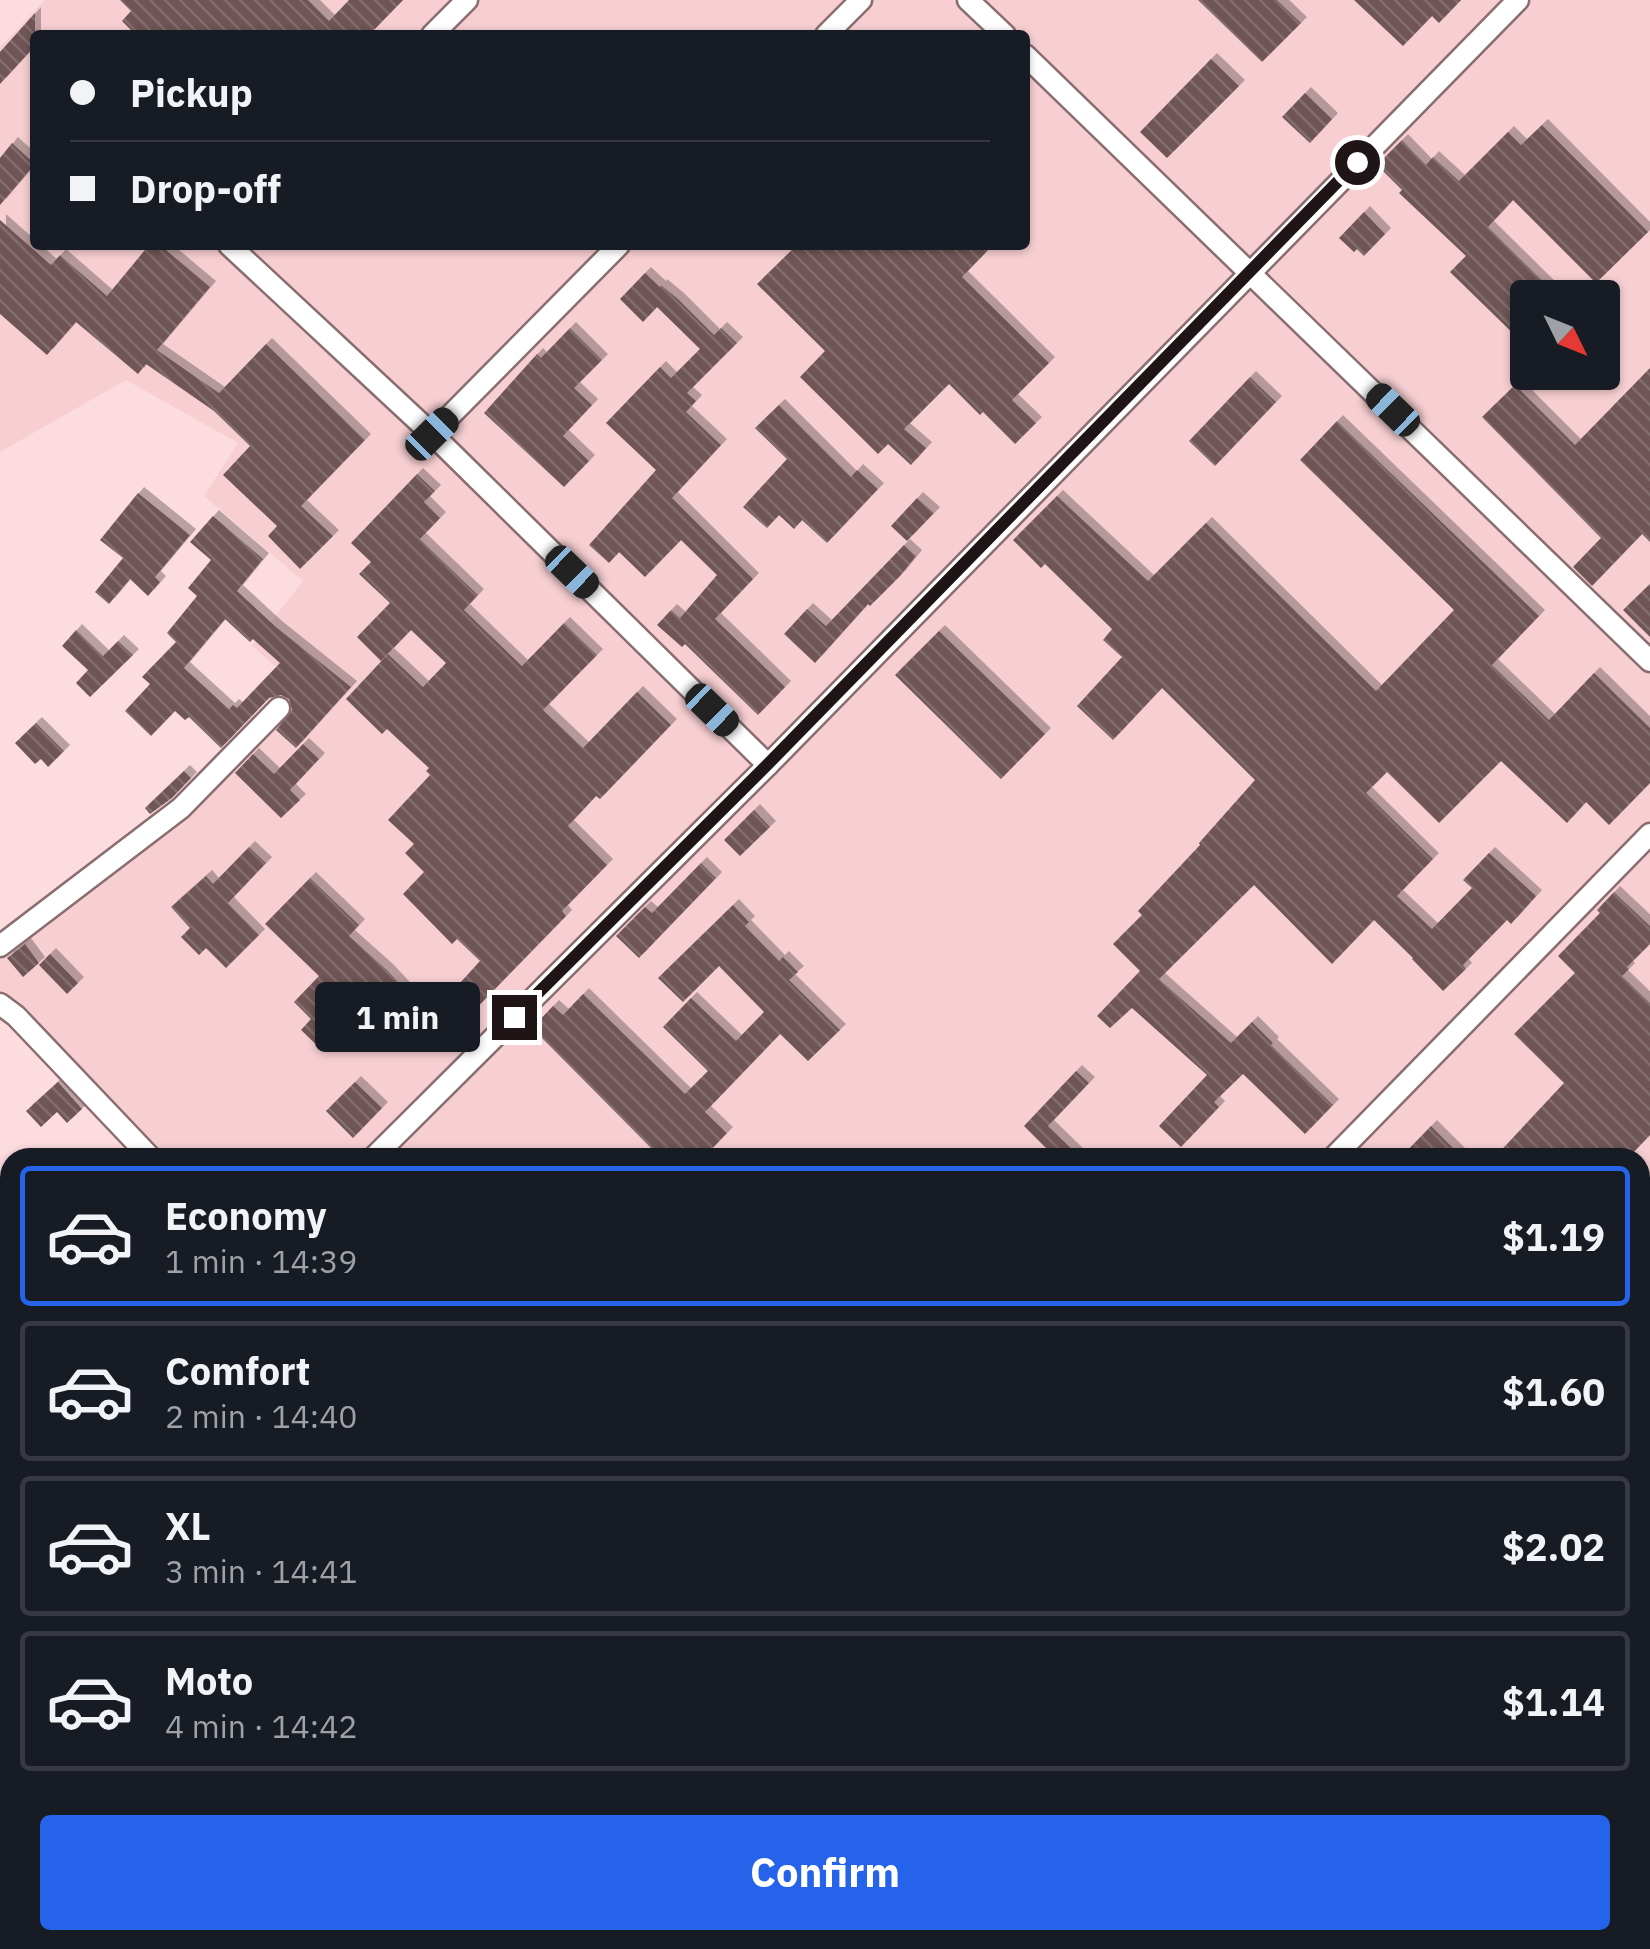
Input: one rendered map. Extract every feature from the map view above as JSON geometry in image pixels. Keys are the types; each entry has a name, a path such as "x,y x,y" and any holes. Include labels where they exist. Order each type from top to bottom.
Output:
{"street":[{"path":"437,30 467,0"},
{"path":"831,30 861,0"},
{"path":"968,0 999,30"},
{"path":"383,1148 768,764 1518,0"},
{"path":"1030,60 1650,661"},
{"path":"234,250 432,434 768,764"},
{"path":"432,434 613,250"},
{"path":"0,946 182,808 278,708"},
{"path":"1343,1148 1650,834"},
{"path":"0,1004 16,1016 141,1148"}],"shaded area":[{"path":"45,0 1650,0 1650,1148 130,1148 133,1145 0,999 0,938 150,838 295,684 252,646 303,581 204,496 238,443 126,380 0,452 0,47"}],"building":[{"path":"120,0 308,0 329,21 349,0 403,0 374,30 131,30 122,21 131,11"},
{"path":"1198,0 1277,0 1301,23 1262,62"},
{"path":"1354,0 1461,0 1439,23 1432,16 1403,46"},
{"path":"35,13 30,51 0,84 0,52"},
{"path":"1211,59 1239,86 1167,158 1140,132"},
{"path":"1305,93 1332,119 1310,143 1282,117"},
{"path":"1542,125 1648,232 1599,280 1593,280 1513,200 1488,227 1542,280 1510,280 1510,330 1450,272 1466,256 1399,193 1402,190 1377,165 1402,140 1426,165 1433,157 1459,181 1508,132 1521,145"},
{"path":"12,143 30,159 30,170 0,205 0,158"},
{"path":"1364,212 1385,234 1364,256 1339,238"},
{"path":"0,220 51,265 60,255 107,296 145,250 166,250 210,287 157,350 219,393 266,344 365,440 301,506 333,536 300,569 268,536 277,526 223,475 250,446 214,411 146,364 138,374 76,322 47,355 0,314"},
{"path":"792,250 988,250 962,277 1049,363 1012,400 1036,423 1015,444 949,384 904,429 926,448 911,465 888,444 878,454 800,377 825,351 757,284"},
{"path":"645,273 714,335 721,328 737,343 687,393 696,401 686,412 721,445 672,498 753,579 715,619 785,687 758,715 685,644 682,647 657,625 671,610 680,618 717,575 681,540 645,577 619,552 609,563 589,545 656,470 606,423 660,367 671,378 700,349 657,307 643,322 620,299"},
{"path":"570,328 602,360 574,388 592,405 563,436 589,461 564,487 484,413 537,354 541,358"},
{"path":"1650,368 1650,542 1642,534 1592,586 1573,567 1601,538 1482,417 1510,390 1520,390 1575,445"},
{"path":"1250,377 1276,402 1215,466 1189,441"},
{"path":"779,405 851,477 857,470 878,489 827,543 802,520 794,529 779,515 767,528 743,507 787,459 755,428"},
{"path":"1337,421 1539,616 1492,665 1549,720 1594,673 1650,728 1650,783 1609,825 1586,802 1567,823 1501,761 1439,823 1387,772 1366,793 1433,859 1397,896 1432,929 1472,888 1463,880 1489,853 1536,896 1511,924 1507,920 1443,991 1374,920 1332,964 1254,885 1159,979 1231,1043 1252,1022 1333,1105 1305,1134 1243,1074 1214,1102 1219,1107 1181,1147 1159,1126 1207,1075 1132,1008 1110,1028 1097,1016 1140,971 1113,944 1255,780 1162,688 1113,740 1077,706 1122,657 1103,640 1112,629 1045,564 1041,568 1013,540 1057,496 1148,581 1206,523 1376,691 1454,610 1300,460"},
{"path":"417,474 435,491 424,502 440,518 420,539 478,595 464,610 522,666 564,623 597,655 543,710 583,748 637,692 671,725 600,799 596,796 568,826 607,865 562,911 566,916 460,1025 440,1005 480,961 457,939 452,944 403,894 424,872 405,853 414,844 388,820 430,775 426,771 429,768 387,729 382,734 346,699 388,654 423,687 446,663 411,630 381,661 357,637 390,603 359,574 371,562 351,543"},
{"path":"138,493 190,535 155,577 160,582 148,596 130,579 109,604 95,592 123,558 100,540"},
{"path":"917,498 934,513 907,541 891,526"},
{"path":"213,516 263,559 237,591 351,687 296,748 276,730 292,710 289,699 281,695 269,698 221,748 189,717 185,720 175,711 151,736 125,711 150,684 142,677 176,642 167,633 197,596 188,588 211,560 190,542","holes":["225,619 250,642 253,639 280,663 237,708 233,705 229,709 184,668"]},
{"path":"904,545 916,556 815,663 784,634 807,609 826,626"},
{"path":"1650,584 1650,637 1623,610"},
{"path":"76,630 103,656 118,641 133,655 90,697 76,683 88,670 62,646"},
{"path":"939,631 1045,734 1001,779 895,675"},
{"path":"36,723 64,751 48,767 41,759 35,764 15,743"},
{"path":"303,744 319,759 290,790 300,800 281,818 235,773 253,754 274,774"},
{"path":"184,771 191,778 150,814 145,808"},
{"path":"754,810 770,827 740,856 724,840"},
{"path":"249,847 266,863 228,903 259,935 226,968 206,948 199,955 181,937 190,928 171,907 206,876 213,884"},
{"path":"701,863 716,878 639,958 616,936 645,907 652,913"},
{"path":"310,878 359,925 349,936 431,1017 407,1041 371,1004 324,1052 301,1030 311,1019 294,1002 319,976 265,924"},
{"path":"1614,892 1650,926 1650,944 1622,976 1650,1003 1650,1135 1638,1148 1503,1148 1564,1083 1514,1034 1575,973 1558,956 1600,913 1597,910"},
{"path":"733,905 749,922 745,926 779,961 783,957 798,972 789,980 840,1030 808,1061 780,1034 705,1112 727,1133 713,1148 651,1148 534,1026 553,1006 563,1015 583,994 685,1094 708,1071 663,1027 691,998 736,1041 764,1012 719,966 683,1002 658,978"},
{"path":"25,944 39,963 23,977 7,958"},
{"path":"50,954 78,983 67,994 39,965"},
{"path":"1076,1071 1089,1083 1048,1126 1071,1148 1046,1148 1024,1126"},
{"path":"58,1082 82,1109 67,1123 57,1112 41,1127 26,1111"},
{"path":"355,1082 382,1108 353,1138 326,1111"},
{"path":"1431,1126 1453,1148 1410,1148"}],"route":[{"path":"514,1017 768,764 1357,162"}]}
